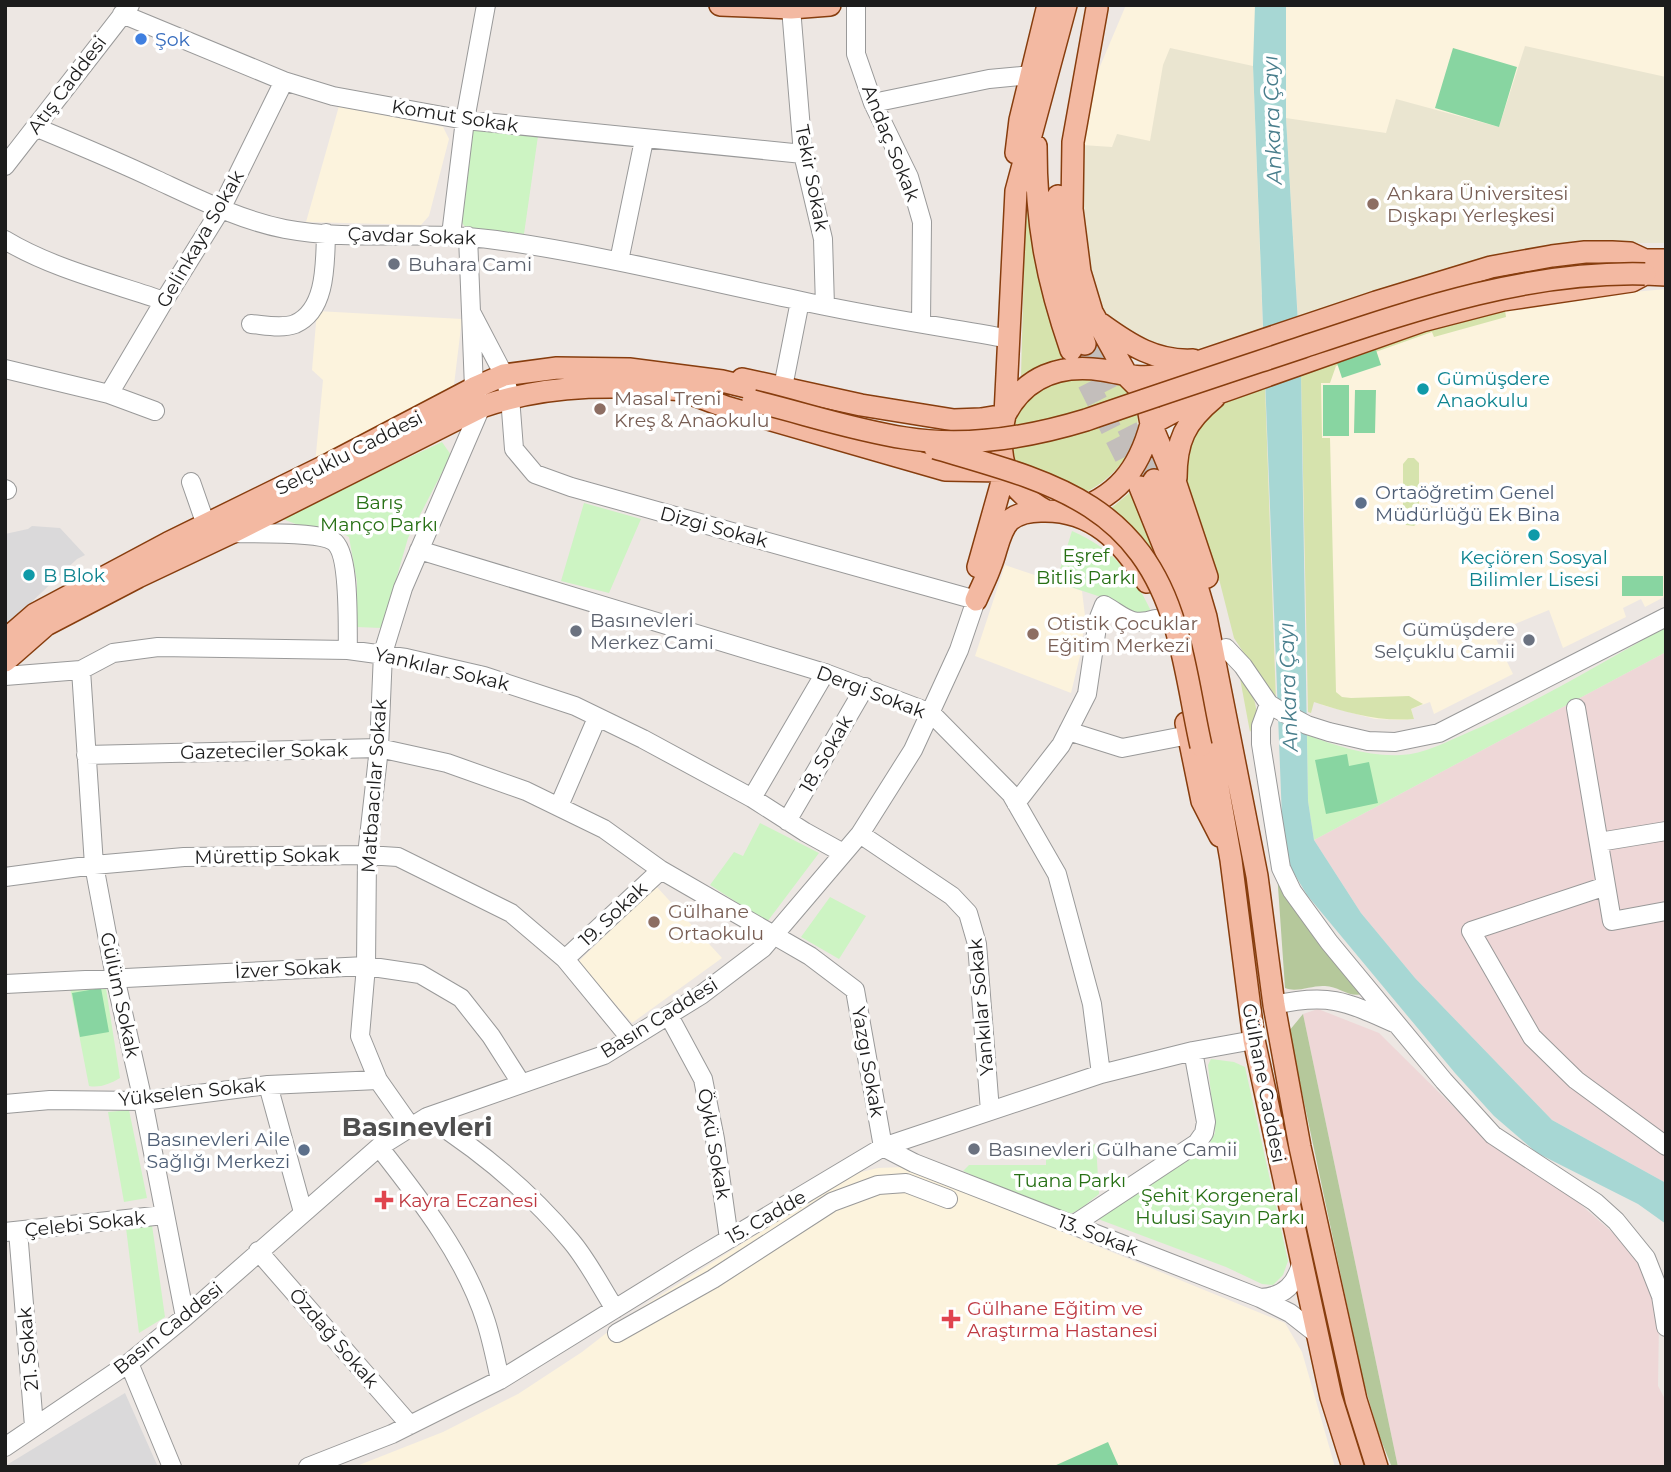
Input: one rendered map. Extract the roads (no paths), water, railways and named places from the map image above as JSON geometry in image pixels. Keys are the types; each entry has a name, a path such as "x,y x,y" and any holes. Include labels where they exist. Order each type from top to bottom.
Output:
{"main road":[{"path":"720,5 791,8 830,5"},
{"path":"976,600 978,561 1005,471 1000,436 1005,415 1010,339 1016,146 1048,5"},
{"path":"1016,191 1066,5"},
{"path":"1036,119 1036,177 1044,260 1056,305 1078,347 1058,230 1058,180 1061,131 1068,90 1077,53 1098,7"},
{"path":"1098,7 1075,126 1072,186 1074,234 1080,272 1097,322 1128,377 1141,390 1151,424 1199,550 1226,648 1256,830 1257,876"},
{"path":"722,382 748,379 861,405 968,420 1005,415 1019,393 1040,377 1052,372 1090,369 1115,372 1128,377 1156,376 1446,280 1533,259 1586,252 1630,253 1656,267"},
{"path":"1070,512 1104,498 1127,476 1145,448 1151,424 1190,403 1422,321 1486,303 1632,281 1656,267"},
{"path":"754,395 902,427 973,432 1016,428 1084,410 1233,358 1437,293 1496,278 1550,268 1656,267"},
{"path":"906,438 979,441 1043,432 1445,301 1543,281 1656,267"},
{"path":"1097,322 1130,345 1153,356 1172,360 1212,357"},
{"name":"Selçuklu Caddesi","path":"5,661 46,625 231,533 477,398 504,374 556,368 629,369 722,382"},
{"path":"722,382 754,395 906,438 1055,486 1080,499 1122,533 1151,569 1170,611 1182,654 1195,741"},
{"name":"Selçuklu Caddesi","path":"5,640 35,614 206,525 331,463 477,398 510,397 605,385 754,395"},
{"path":"677,389 711,403 944,469 1005,471"},
{"path":"1176,484 1176,452 1187,427 1206,405 1224,390"},
{"path":"944,469 954,466 962,448 962,435 950,419"},
{"path":"1005,471 1019,492 1046,511"},
{"name":"Gülhane Caddesi","path":"1353,1467 1331,1398 1254,1040 1231,860 1189,623 1147,483 1183,550 1206,617 1257,876 1274,1005 1300,1147 1343,1347 1377,1467"},
{"path":"976,600 992,564 1002,531 1009,520 1027,512 1070,512 1086,518 1118,544 1141,572 1167,625 1217,831 1231,860"}],"street":[{"path":"477,398 471,312 459,235 465,120 486,5"},
{"name":"Andaç Sokak","path":"856,5 856,54 873,103 909,177 922,222 921,323"},
{"name":"Tekir Sokak","path":"791,8 803,154 823,239 825,306"},
{"name":"Komut Sokak","path":"126,10 284,81 333,96 465,120 803,154"},
{"name":"Atış Caddesi","path":"9,155 35,127 126,10"},
{"path":"873,103 989,79 1031,75"},
{"name":"Gelinkaya Sokak","path":"109,394 221,209 284,81"},
{"name":"Çavdar Sokak","path":"35,127 95,151 221,209 284,229 419,237 459,235 619,261 825,306 1010,339"},
{"path":"619,261 644,139"},
{"path":"251,324 281,327 295,324 314,306 325,269 326,233"},
{"path":"5,240 75,271 164,300"},
{"path":"783,387 800,301"},
{"name":"Dizgi Sokak","path":"471,312 504,374 510,397 514,449 535,474 571,487 976,600"},
{"path":"5,369 109,394 155,411"},
{"name":"Matbaacılar Sokak","path":"411,1127 379,1080 360,1036 366,966 367,855 379,748 383,653 403,588 477,398"},
{"path":"191,482 206,525"},
{"path":"231,533 302,535 327,538 336,542 344,556 348,650"},
{"name":"Dergi Sokak","path":"419,550 825,673 931,713 1010,794 1057,874 1092,1004 1101,1074"},
{"name":"Basın Caddesi","path":"5,1447 129,1363 379,1147 428,1117 604,1055 701,995 763,948 860,834 913,750 959,650 976,600"},
{"path":"1016,803 1061,746 1087,694 1098,620 1104,605 1134,623 1155,619"},
{"path":"1226,648 1244,666 1273,707 1307,725 1368,741 1395,742 1427,737 1455,725 1666,617"},
{"name":"Yankılar Sokak","path":"5,676 81,670 113,653 158,647 383,653 484,676 575,706 752,798 844,853"},
{"name":"Gülüm Sokak","path":"81,670 94,865 185,1317"},
{"path":"752,798 825,673"},
{"name":"18. Sokak","path":"788,821 865,687"},
{"path":"1273,707 1261,726 1261,744 1281,868 1292,891 1329,942 1444,1081 1493,1135 1595,1202 1616,1222 1646,1258 1661,1296 1666,1327"},
{"path":"1577,708 1612,921 1666,911"},
{"path":"559,806 597,718"},
{"path":"1068,731 1122,748 1195,741"},
{"name":"Gazeteciler Sokak","path":"86,755 379,748 447,764 526,791 559,806 604,830 661,870 774,936"},
{"path":"1599,842 1666,831"},
{"name":"Yankılar Sokak","path":"860,834 952,895 968,913 978,944 990,1111"},
{"name":"Mürettip Sokak","path":"5,877 184,857 398,857 511,913 565,959 630,1038"},
{"name":"19. Sokak","path":"565,959 661,870"},
{"path":"1606,886 1471,931 1532,1037 1576,1080 1666,1146"},
{"name":"Yazgı Sokak","path":"774,936 810,956 855,990 883,1147"},
{"name":"İzver Sokak","path":"5,984 366,966 421,974 461,998 491,1036 521,1083"},
{"path":"1274,1005 1326,998 1357,1006 1401,1026"},
{"name":"Öykü Sokak","path":"669,1016 703,1079 715,1139 729,1239"},
{"name":"15. Cadde","path":"309,1467 410,1425 500,1380 883,1147 1101,1074 1193,1051 1254,1040"},
{"path":"1073,1225 1197,1143 1204,1133 1206,1122 1193,1051"},
{"name":"Yükselen Sokak","path":"5,1104 50,1100 143,1101 268,1084 379,1080"},
{"path":"268,1084 303,1212"},
{"path":"428,1117 466,1141 524,1190 572,1242 615,1309"},
{"path":"379,1147 420,1199 459,1262 486,1321 500,1380"},
{"name":"13. Sokak","path":"883,1147 935,1172 1260,1298 1290,1313 1318,1335"},
{"path":"617,1333 713,1279 832,1202 878,1185 906,1183 948,1199"},
{"name":"Çelebi Sokak","path":"11,1232 164,1215"},
{"name":"21. Sokak","path":"11,1232 34,1426"},
{"name":"Özdağ Sokak","path":"258,1251 410,1425"},
{"path":"1260,1298 1276,1296 1295,1283 1302,1261"},
{"path":"129,1363 172,1467"}],"water":[{"name":"Ankara Çayı","path":"1255,5 1286,5 1286,118 1301,375 1308,801 1314,840 1361,913 1415,978 1552,1120 1666,1183 1666,1224 1638,1204 1537,1153 1494,1116 1307,895 1292,870 1283,845 1253,66"}],"tunnel":[{"path":"1085,344 1154,480"},
{"path":"1074,355 1138,483"}],"place":[{"name":"Şok","path":"141,39"},
{"name":"Ankara Üniversitesi Dışkapı Yerleşkesi","path":"1373,204"},
{"name":"Buhara Cami","path":"394,264"},
{"name":"Gümüşdere Anaokulu","path":"1423,389"},
{"name":"Masal Treni Kreş & Anaokulu","path":"600,409"},
{"name":"Ortaöğretim Genel Müdürlüğü Ek Bina","path":"1361,503"},
{"name":"Keçiören Sosyal Bilimler Lisesi","path":"1534,535"},
{"name":"B Blok","path":"29,575"},
{"name":"Basınevleri Merkez Cami","path":"576,631"},
{"name":"Otistik Çocuklar Eğitim Merkezi","path":"1033,634"},
{"name":"Gümüşdere Selçuklu Camii","path":"1529,640"},
{"name":"Gülhane Ortaokulu","path":"654,922"},
{"name":"Basınevleri Gülhane Camii","path":"974,1149"},
{"name":"Basınevleri Aile Sağlığı Merkezi","path":"304,1150"},
{"name":"Kayra Eczanesi","path":"384,1200"},
{"name":"Gülhane Eğitim ve Araştırma Hastanesi","path":"951,1319"}],"district":[{"name":"Basınevleri","path":"417,1127"}],"park label":[{"name":"Barış Manço Parkı","path":"379,513"},
{"name":"Eşref Bitlis Parkı","path":"1086,566"},
{"name":"Tuana Parkı","path":"1070,1180"},
{"name":"Şehit Korgeneral Hulusi Sayın Parkı","path":"1220,1206"}]}
